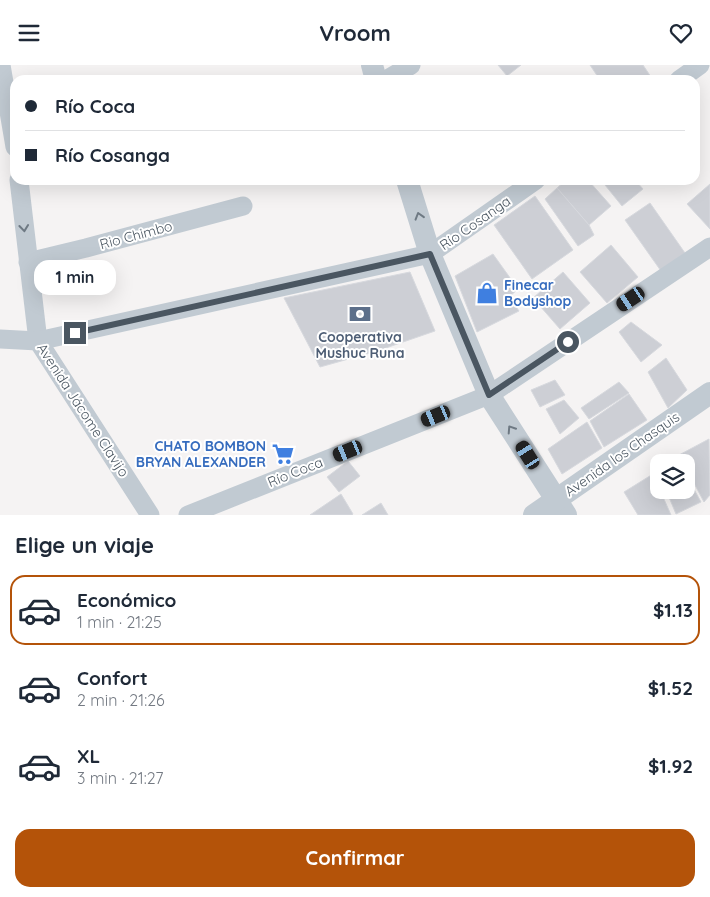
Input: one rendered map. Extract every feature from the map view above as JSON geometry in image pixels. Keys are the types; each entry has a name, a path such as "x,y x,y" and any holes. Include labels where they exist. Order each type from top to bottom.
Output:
{"street":[{"path":"1,65 10,114"},
{"path":"394,75 411,65"},
{"path":"686,75 700,65"},
{"name":"Avenida Jácome Clavijo","path":"20,185 38,341 150,515"},
{"path":"409,185 430,254 489,395 561,507"},
{"name":"Río Cosanga","path":"0,339 38,341 430,254 529,185"},
{"name":"Rio Chimbo","path":"28,262 243,206"},
{"name":"Río Coca","path":"188,515 489,395 710,247"},
{"name":"Avenida los Chasquis","path":"534,515 561,507 710,393"}],"building":[{"path":"498,65 521,65 508,75"},
{"path":"590,65 643,65 650,75 597,75"},
{"path":"710,184 710,229 687,204"},
{"path":"560,185 592,185 611,206 589,225 557,188"},
{"path":"605,185 639,185 643,189 622,206"},
{"path":"557,188 589,225 594,235 578,246 545,199"},
{"path":"535,196 573,250 532,279 494,225"},
{"path":"650,203 685,253 661,271 625,220"},
{"path":"611,245 638,277 607,303 580,272"},
{"name":"Finecar Bodyshop","path":"493,254 518,289 509,297 519,311 477,332 455,276"},
{"name":"Cooperativa Mushuc Runa","path":"410,272 435,331 377,351 320,367 284,298"},
{"path":"563,272 590,303 560,329 533,298"},
{"path":"631,322 662,345 641,362 619,332"},
{"path":"666,358 687,390 668,408 648,372"},
{"path":"555,380 565,395 540,407 531,390"},
{"path":"619,382 629,393 589,419 581,408"},
{"path":"629,394 647,420 604,447 590,421"},
{"path":"564,400 579,418 560,434 546,409"},
{"path":"587,422 602,448 562,474 548,449"},
{"path":"709,439 710,495 704,502 695,485 695,454 681,454"},
{"path":"348,461 360,476 339,492 327,477"},
{"path":"650,476 650,499 664,499 671,515 638,515 624,492"},
{"path":"695,491 701,502 676,514 670,499 695,499"},
{"path":"341,494 352,515 310,515"},
{"path":"381,503 388,515 362,515"}],"place":[{"name":"Finecar Bodyshop","path":"487,293"},
{"name":"Cooperativa Mushuc Runa","path":"360,314"},
{"name":"CHATO BOMBON BRYAN ALEXANDER","path":"283,454"}],"route":[{"path":"75,333 430,254 489,395 568,342"}]}
